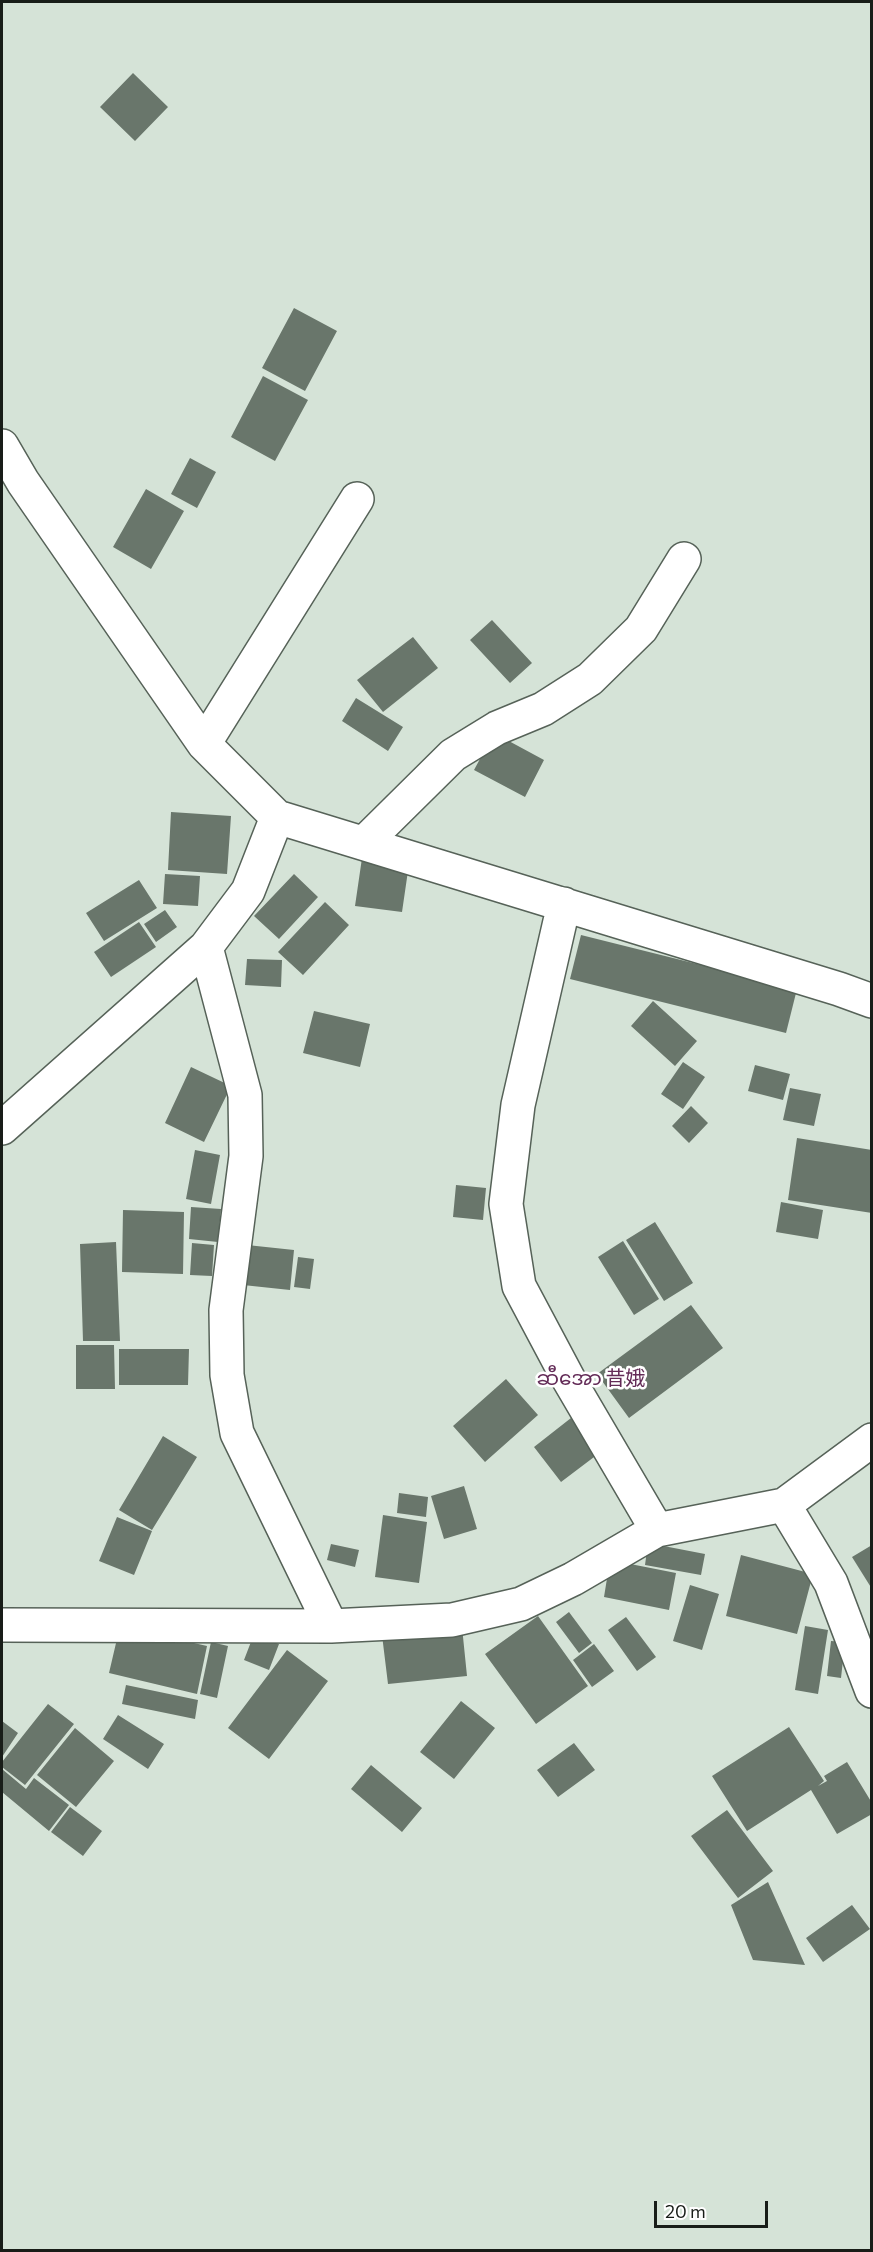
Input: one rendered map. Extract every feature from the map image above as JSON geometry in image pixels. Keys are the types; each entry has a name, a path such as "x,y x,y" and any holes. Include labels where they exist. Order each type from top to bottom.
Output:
{"street":[{"path":"2,446 23,482 204,744 278,817 828,985 872,1001"},
{"path":"204,744 357,500"},
{"path":"364,843 453,755 497,728 543,709 590,680 641,629 684,559"},
{"path":"2,1128 206,947 248,891 278,817"},
{"path":"564,904 518,1105 506,1204 519,1286 569,1380 657,1530"},
{"path":"206,947 245,1095 246,1156 226,1310 227,1375 237,1433 332,1626"},
{"path":"2,1625 332,1626 452,1620 521,1604 573,1579 657,1530 784,1505 872,1440"},
{"path":"784,1505 831,1583 872,1691"}],"building":[{"path":"133,73 168,107 135,141 100,107"},
{"path":"294,308 337,331 305,391 262,368"},
{"path":"263,376 308,400 275,461 231,437"},
{"path":"190,458 216,472 197,508 171,494"},
{"path":"146,489 184,511 151,569 113,547"},
{"path":"492,620 532,663 510,683 470,640"},
{"path":"413,637 438,668 383,712 357,680"},
{"path":"356,698 403,727 388,751 342,721"},
{"path":"494,733 544,760 525,797 474,770"},
{"path":"171,812 231,816 227,874 168,870"},
{"path":"362,858 409,864 402,912 355,906"},
{"path":"165,874 200,876 198,906 163,904"},
{"path":"294,874 318,897 279,939 254,916"},
{"path":"139,880 157,908 104,941 86,913"},
{"path":"325,902 349,925 303,975 278,952"},
{"path":"165,910 177,927 156,942 144,924"},
{"path":"139,922 156,947 111,977 94,952"},
{"path":"581,935 797,989 786,1033 570,979"},
{"path":"247,959 282,960 281,987 245,985"},
{"path":"653,1001 697,1041 675,1066 631,1026"},
{"path":"314,1011 370,1024 360,1067 303,1053"},
{"path":"683,1062 705,1077 683,1109 661,1094"},
{"path":"755,1065 790,1074 783,1100 748,1091"},
{"path":"191,1067 231,1086 204,1142 165,1123"},
{"path":"790,1088 821,1094 814,1126 783,1120"},
{"path":"691,1106 708,1123 689,1143 672,1126"},
{"path":"797,1138 872,1150 872,1213 788,1200"},
{"path":"195,1150 220,1155 211,1204 186,1199"},
{"path":"456,1185 486,1188 483,1220 453,1217"},
{"path":"781,1202 823,1210 818,1239 776,1232"},
{"path":"191,1207 221,1209 218,1242 189,1239"},
{"path":"123,1210 184,1212 183,1274 122,1272"},
{"path":"655,1222 693,1283 664,1301 626,1240"},
{"path":"623,1241 659,1299 634,1315 598,1257"},
{"path":"116,1242 120,1341 83,1341 80,1244"},
{"path":"192,1243 214,1245 212,1276 190,1275"},
{"path":"247,1245 294,1250 290,1290 243,1285"},
{"path":"298,1257 314,1259 310,1289 294,1287"},
{"path":"691,1305 723,1348 629,1418 597,1374"},
{"path":"76,1345 114,1345 115,1389 76,1389"},
{"path":"119,1349 189,1349 188,1385 119,1385"},
{"path":"506,1379 538,1415 485,1462 453,1426"},
{"path":"571,1418 598,1454 561,1482 534,1447"},
{"path":"163,1436 197,1457 152,1530 119,1510"},
{"path":"464,1486 477,1529 444,1539 431,1496"},
{"path":"399,1493 428,1497 426,1517 397,1513"},
{"path":"383,1515 427,1522 419,1583 375,1577"},
{"path":"117,1517 152,1531 134,1575 99,1561"},
{"path":"648,1543 705,1554 701,1575 645,1565"},
{"path":"331,1544 359,1550 355,1567 327,1560"},
{"path":"872,1545 872,1589 852,1557"},
{"path":"741,1555 813,1574 797,1634 726,1616"},
{"path":"610,1560 676,1573 669,1610 604,1597"},
{"path":"690,1585 719,1594 702,1650 673,1641"},
{"path":"569,1612 592,1643 579,1653 556,1622"},
{"path":"538,1616 588,1686 536,1724 485,1654"},
{"path":"626,1617 656,1657 637,1671 608,1630"},
{"path":"120,1626 207,1646 197,1694 109,1673"},
{"path":"805,1626 828,1630 818,1694 795,1690"},
{"path":"462,1627 467,1676 388,1684 382,1635"},
{"path":"254,1634 279,1644 269,1670 244,1660"},
{"path":"831,1641 845,1642 841,1678 827,1676"},
{"path":"211,1642 228,1646 217,1698 200,1694"},
{"path":"594,1644 614,1671 592,1687 573,1660"},
{"path":"287,1650 328,1681 269,1759 228,1728"},
{"path":"126,1685 198,1700 195,1719 122,1704"},
{"path":"461,1701 495,1728 454,1779 420,1752"},
{"path":"48,1704 74,1724 25,1785 2,1767 2,1762"},
{"path":"118,1715 164,1744 148,1769 103,1739"},
{"path":"2,1721 18,1733 2,1757"},
{"path":"789,1727 824,1781 818,1786 827,1781 824,1776 847,1762 872,1803 872,1814 837,1834 811,1790 747,1831 712,1776"},
{"path":"75,1728 114,1761 76,1807 37,1775"},
{"path":"574,1743 595,1770 558,1797 537,1770"},
{"path":"371,1765 422,1808 402,1832 351,1789"},
{"path":"2,1769 26,1789 34,1778 69,1805 49,1831 2,1792"},
{"path":"70,1807 102,1831 83,1856 51,1832"},
{"path":"727,1810 773,1871 738,1898 691,1836"},
{"path":"768,1882 805,1965 753,1960 731,1905"},
{"path":"852,1905 870,1929 823,1962 806,1938"}],"district":[{"name":"ဆီအော 昔娥","path":"591,1378"}]}
